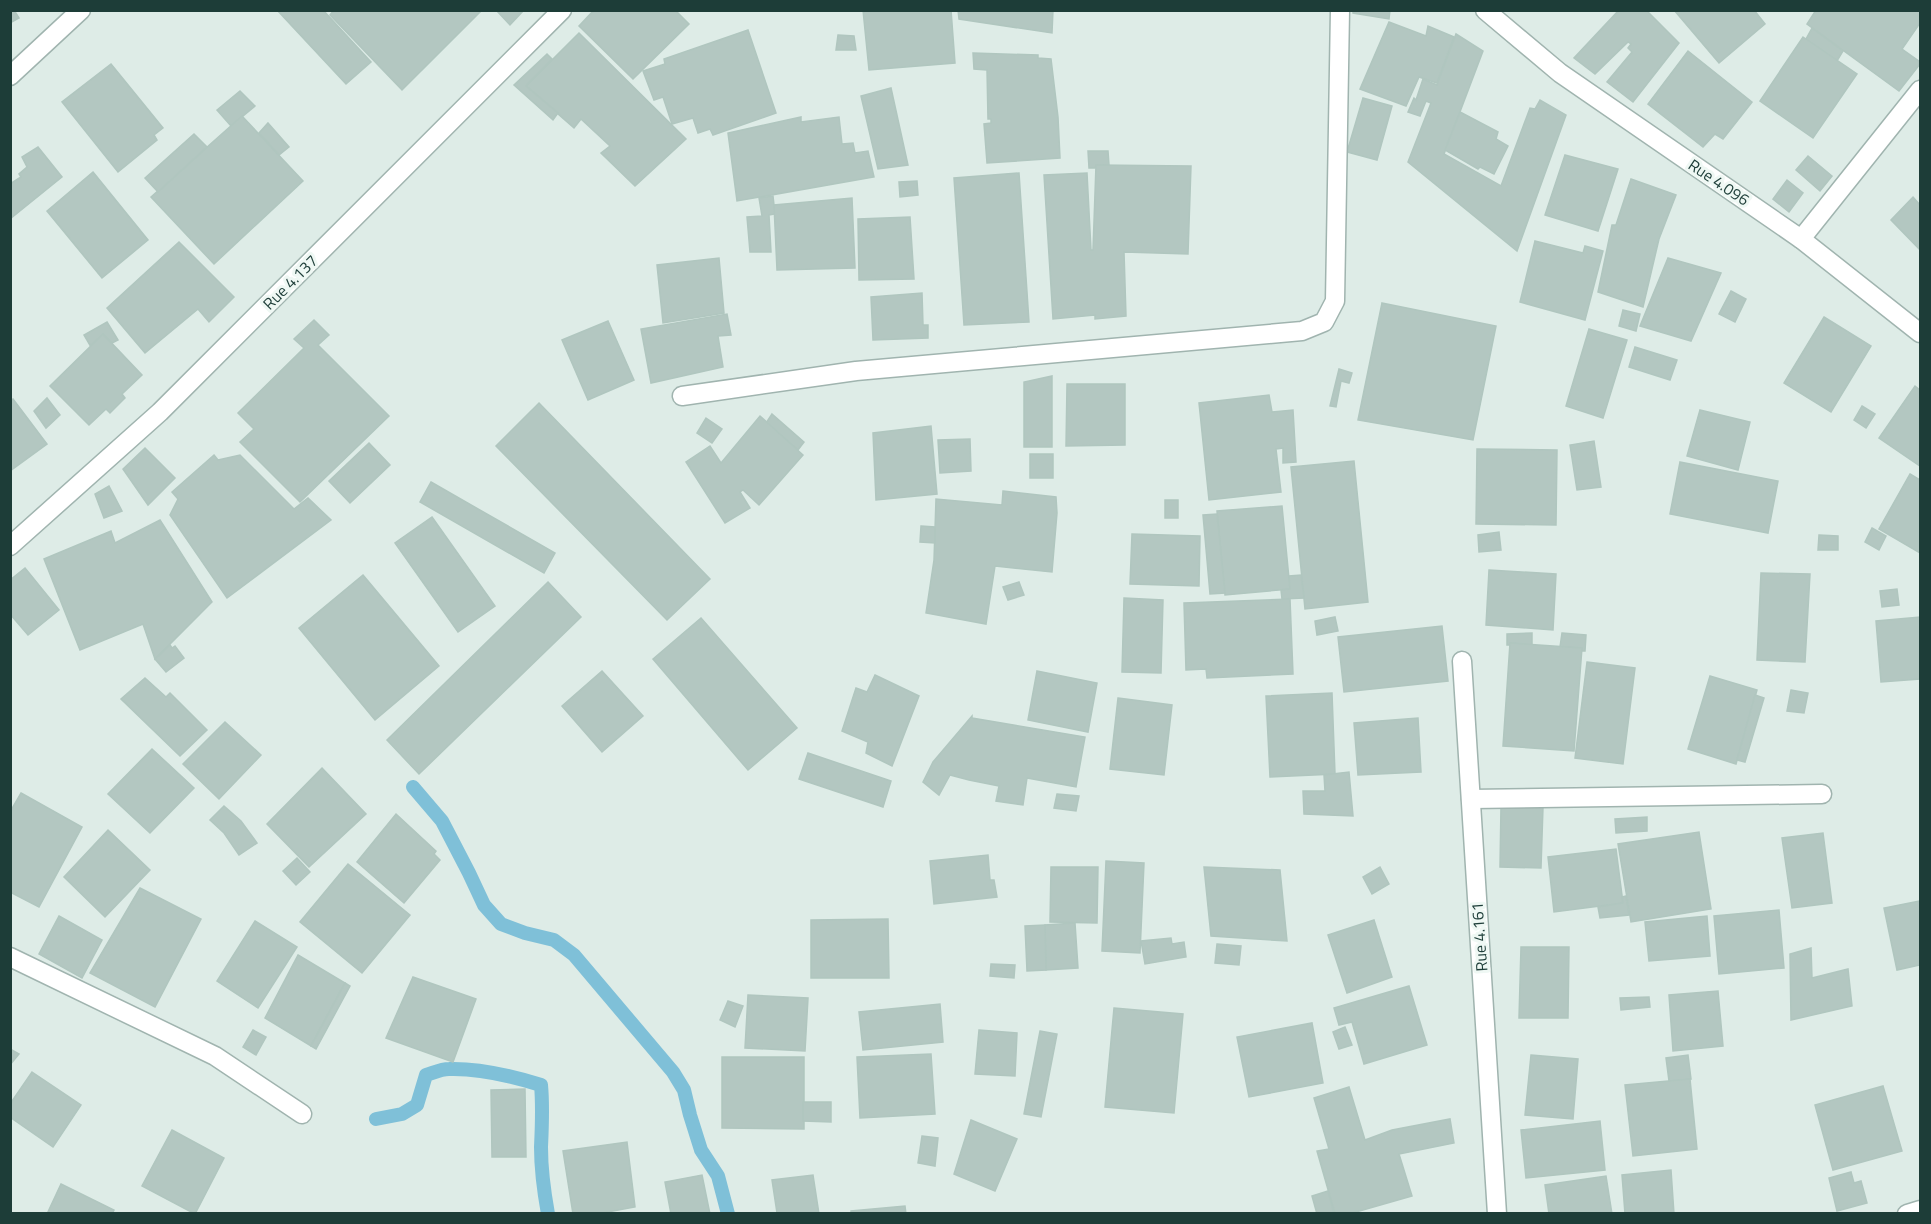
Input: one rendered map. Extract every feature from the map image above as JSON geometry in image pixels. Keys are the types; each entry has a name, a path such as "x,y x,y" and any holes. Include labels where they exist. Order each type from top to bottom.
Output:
{"street":[{"name":"Rue 4.137","path":"10,546 160,412 562,10"},
{"path":"682,396 856,371 1302,332 1324,322 1335,301 1340,10"},
{"name":"Rue 4.096","path":"1485,10 1560,73 1802,239 1920,333"},
{"path":"10,76 74,13"},
{"path":"1802,239 1920,90"},
{"name":"Rue 4.161","path":"1462,661 1497,1214"},
{"path":"1471,799 1822,794"},
{"path":"10,957 215,1056 302,1114"},
{"path":"1907,1214 1920,1210"}],"building":[{"path":"10,10 14,10 19,18 10,23"},
{"path":"277,10 323,10 371,62 346,84"},
{"path":"334,10 482,10 402,90 330,15"},
{"path":"496,10 524,10 510,25"},
{"path":"594,10 675,10 689,24 633,79 579,26"},
{"path":"863,10 951,10 955,63 869,70"},
{"path":"958,10 1053,10 1052,33 959,19"},
{"path":"1353,10 1390,10 1389,19 1353,13"},
{"path":"1619,10 1646,10 1679,43 1633,102 1607,82 1632,52 1628,48 1631,44 1628,42 1595,74 1574,58"},
{"path":"1674,10 1754,10 1765,24 1719,63"},
{"path":"1816,10 1920,10 1920,23 1902,49 1920,64 1899,91 1807,24"},
{"path":"1389,22 1426,36 1428,26 1454,37 1437,83 1419,77 1406,106 1360,89"},
{"path":"1812,28 1843,51 1837,61 1806,39"},
{"path":"748,30 776,113 713,135 710,129 698,133 693,118 672,124 663,97 654,100 643,71 665,64 664,59"},
{"path":"579,33 686,139 635,186 601,153 610,146 581,119 574,128 526,86"},
{"path":"1456,34 1483,51 1444,154 1501,186 1530,108 1535,109 1540,100 1566,115 1517,251 1408,162 1431,103 1426,101 1420,116 1408,112 1414,98 1416,100 1423,79 1437,85"},
{"path":"838,35 854,36 856,50 836,50"},
{"path":"1803,37 1857,74 1813,138 1760,101"},
{"path":"1688,51 1752,102 1723,139 1715,134 1703,147 1648,104"},
{"path":"973,53 1038,55 1038,58 1051,59 1060,158 987,163 984,124 991,123 991,119 988,119 987,70 974,69"},
{"path":"547,54 552,59 526,86 558,113 553,120 514,85"},
{"path":"111,64 163,128 154,135 157,140 118,172 62,102"},
{"path":"891,88 908,165 878,169 861,96"},
{"path":"240,91 255,106 231,126 217,110"},
{"path":"1363,98 1392,106 1377,160 1347,152"},
{"path":"1460,112 1498,132 1496,139 1508,146 1494,174 1480,167 1478,169 1445,150"},
{"path":"242,116 303,181 214,264 151,197"},
{"path":"801,117 801,122 839,117 842,144 853,143 855,153 868,151 874,177 737,201 728,133"},
{"path":"268,123 289,147 279,155 259,133"},
{"path":"194,134 207,147 158,192 145,178"},
{"path":"38,147 62,177 10,219 10,184 21,177 19,174 27,167 22,157"},
{"path":"1088,151 1108,151 1109,165 1096,165 1095,168 1089,168"},
{"path":"1565,155 1618,169 1598,231 1545,215"},
{"path":"1808,156 1832,176 1820,191 1796,170"},
{"path":"1096,165 1191,166 1188,254 1124,252 1126,316 1095,319 1095,315 1053,319 1044,175 1087,173 1091,250 1093,250"},
{"path":"93,172 148,240 102,278 47,211"},
{"path":"1019,173 1029,322 964,325 954,178"},
{"path":"1631,179 1676,195 1659,239 1643,307 1598,292 1612,225 1616,225"},
{"path":"1787,180 1803,193 1789,212 1773,199"},
{"path":"917,181 918,195 900,197 899,182"},
{"path":"773,196 775,214 769,215 771,252 750,252 747,217 762,216 759,198"},
{"path":"1913,197 1920,205 1920,250 1891,220"},
{"path":"852,198 855,268 777,270 774,205"},
{"path":"910,217 914,279 859,280 858,219"},
{"path":"1535,241 1583,253 1585,246 1603,251 1585,320 1520,302"},
{"path":"179,242 234,297 209,322 198,309 145,353 107,308"},
{"path":"719,258 724,313 663,323 657,265"},
{"path":"1668,258 1721,273 1691,341 1640,326"},
{"path":"1731,291 1746,299 1735,322 1719,314"},
{"path":"922,293 923,325 928,325 928,338 873,340 871,297"},
{"path":"1382,303 1496,326 1473,440 1358,420"},
{"path":"1623,310 1640,314 1636,331 1619,326"},
{"path":"727,314 731,335 718,336 723,367 651,383 641,329"},
{"path":"1824,317 1871,346 1831,412 1784,383"},
{"path":"314,320 329,335 318,345 389,416 300,502 240,442 254,429 238,413 304,348 294,339"},
{"path":"608,321 634,380 588,400 562,340"},
{"path":"107,322 118,340 112,343 103,334 91,347 84,335"},
{"path":"1589,329 1627,340 1603,418 1566,406"},
{"path":"103,334 142,375 122,394 125,398 110,413 106,409 89,425 50,386"},
{"path":"1635,347 1677,360 1670,380 1629,367"},
{"path":"1339,369 1352,373 1349,383 1341,381 1336,407 1330,406"},
{"path":"1052,376 1052,447 1024,447 1024,382"},
{"path":"1067,384 1125,384 1125,445 1066,446"},
{"path":"1915,386 1920,390 1920,466 1879,438"},
{"path":"1269,395 1272,412 1293,410 1296,462 1283,463 1283,448 1276,449 1281,492 1209,500 1199,403"},
{"path":"47,398 60,415 46,428 34,411"},
{"path":"13,399 47,444 10,471 10,401"},
{"path":"539,403 710,579 667,620 496,446"},
{"path":"1862,406 1875,414 1866,428 1854,420"},
{"path":"1700,410 1750,422 1738,470 1687,456"},
{"path":"772,414 804,442 798,450 766,423"},
{"path":"760,416 803,455 759,505 743,490 740,492 750,508 725,523 686,462 710,446 721,463"},
{"path":"706,418 722,429 712,443 697,433"},
{"path":"931,426 937,494 876,500 873,433"},
{"path":"970,439 971,471 940,473 938,440"},
{"path":"1594,441 1601,487 1577,490 1570,445"},
{"path":"369,443 390,465 350,503 329,481"},
{"path":"145,448 175,478 148,505 123,469"},
{"path":"1477,449 1557,450 1556,525 1476,524"},
{"path":"1030,454 1053,454 1053,478 1030,478"},
{"path":"214,455 218,460 240,455 294,509 308,498 331,520 227,598 170,515 178,499 172,492"},
{"path":"1354,461 1368,602 1305,609 1291,467"},
{"path":"1680,462 1778,481 1768,533 1670,514"},
{"path":"1910,474 1920,480 1920,553 1879,529"},
{"path":"431,482 555,553 544,573 420,502"},
{"path":"109,486 122,511 104,518 95,494"},
{"path":"1003,491 1056,497 1057,513 1052,572 995,566 986,624 926,613 934,560 936,499 1002,505"},
{"path":"1165,500 1178,500 1178,518 1165,518"},
{"path":"1282,506 1290,589 1225,595 1217,511"},
{"path":"1217,514 1225,593 1210,594 1203,515"},
{"path":"432,517 495,606 458,632 395,543"},
{"path":"160,520 212,602 155,659 143,624 80,650 44,559 111,531 115,543"},
{"path":"921,526 935,527 935,543 920,542"},
{"path":"1872,528 1886,536 1879,550 1865,542"},
{"path":"1499,532 1501,550 1479,552 1478,535"},
{"path":"1132,534 1200,536 1199,586 1130,584"},
{"path":"1819,535 1838,536 1838,550 1818,550"},
{"path":"25,568 59,610 28,635 10,614 10,580"},
{"path":"1489,570 1556,574 1553,630 1486,625"},
{"path":"1761,573 1810,574 1805,662 1757,660"},
{"path":"363,575 439,666 375,720 299,628"},
{"path":"1301,575 1304,598 1282,599 1281,590 1290,589 1289,576"},
{"path":"548,582 581,617 419,774 387,740"},
{"path":"1019,582 1024,595 1008,600 1003,587"},
{"path":"1897,589 1899,605 1882,607 1880,591"},
{"path":"1124,598 1163,600 1161,673 1122,672"},
{"path":"1290,599 1293,674 1207,678 1206,669 1186,670 1184,603"},
{"path":"1335,617 1338,631 1317,635 1315,621"},
{"path":"1920,617 1920,679 1881,682 1876,621"},
{"path":"701,618 797,728 748,770 653,659"},
{"path":"1442,626 1448,681 1344,692 1338,637"},
{"path":"1532,633 1532,645 1510,643 1507,645 1507,634"},
{"path":"1562,633 1586,635 1585,651 1582,651 1582,648 1560,647"},
{"path":"1510,643 1582,648 1574,751 1503,746"},
{"path":"170,645 172,648 175,646 184,658 166,672 155,659"},
{"path":"1587,662 1635,668 1623,764 1575,758"},
{"path":"602,671 643,716 602,752 562,706"},
{"path":"1037,671 1097,683 1088,732 1028,720"},
{"path":"875,675 919,696 892,766 866,753 868,742 842,731 856,688 867,692"},
{"path":"1710,676 1757,690 1736,764 1688,749"},
{"path":"145,678 166,697 170,693 207,730 180,756 121,699"},
{"path":"1791,690 1808,693 1804,713 1787,711"},
{"path":"1332,693 1335,774 1270,777 1266,696"},
{"path":"1755,695 1764,698 1745,762 1737,760"},
{"path":"1118,698 1172,705 1164,775 1110,769"},
{"path":"972,716 972,718 1085,737 1076,787 1027,778 1023,805 996,801 999,786 950,775 939,795 923,782 933,762"},
{"path":"1418,718 1421,772 1358,775 1354,723"},
{"path":"225,722 261,755 219,799 183,764"},
{"path":"152,749 194,788 150,833 108,794"},
{"path":"808,753 891,781 883,807 799,779"},
{"path":"322,768 366,814 309,867 267,824"},
{"path":"1349,772 1353,816 1304,814 1303,791 1325,791 1324,775"},
{"path":"21,793 82,827 39,907 10,892 10,812"},
{"path":"1057,794 1079,796 1076,811 1054,808"},
{"path":"224,806 241,821 257,843 239,855 224,833 210,820"},
{"path":"1501,806 1543,807 1541,868 1500,867"},
{"path":"396,814 436,851 434,854 440,860 404,903 357,862"},
{"path":"1647,817 1647,831 1616,833 1615,819"},
{"path":"108,830 150,870 105,917 64,877"},
{"path":"1699,832 1711,909 1631,922 1618,844"},
{"path":"1823,833 1832,903 1792,908 1782,838"},
{"path":"1616,849 1623,903 1554,912 1548,857"},
{"path":"988,855 990,880 994,880 997,897 934,904 930,861"},
{"path":"297,858 310,872 296,885 283,871"},
{"path":"1106,861 1144,863 1140,953 1102,951"},
{"path":"348,864 410,915 362,973 300,922"},
{"path":"1051,867 1098,867 1097,923 1050,922"},
{"path":"1204,867 1280,870 1287,941 1211,936"},
{"path":"1380,867 1389,884 1372,894 1363,877"},
{"path":"140,888 201,919 155,1007 90,973"},
{"path":"1626,896 1629,915 1600,918 1598,907 1623,903 1622,897"},
{"path":"1920,901 1920,965 1897,970 1884,908"},
{"path":"1779,910 1784,968 1719,974 1714,916"},
{"path":"59,916 102,940 82,978 39,954"},
{"path":"1707,916 1710,956 1649,961 1645,922"},
{"path":"888,919 889,978 811,978 811,920"},
{"path":"1374,920 1392,977 1347,993 1328,935"},
{"path":"255,921 297,947 258,1008 217,981"},
{"path":"1075,923 1078,968 1046,970 1045,925"},
{"path":"1045,925 1046,970 1027,971 1025,926"},
{"path":"1171,938 1172,944 1184,942 1186,957 1145,964 1141,941"},
{"path":"1217,944 1241,946 1239,965 1215,963"},
{"path":"1521,947 1569,947 1568,1018 1519,1018"},
{"path":"1811,948 1812,978 1848,969 1852,1006 1791,1020 1790,954"},
{"path":"298,955 345,983 311,1046 265,1018"},
{"path":"991,964 1015,965 1014,978 990,976"},
{"path":"413,977 476,999 453,1062 386,1038"},
{"path":"345,983 350,986 316,1049 311,1046"},
{"path":"1409,986 1427,1045 1364,1064 1352,1022 1339,1025 1334,1008"},
{"path":"1718,991 1723,1046 1673,1051 1669,995"},
{"path":"748,995 808,998 805,1051 745,1048"},
{"path":"1649,997 1650,1007 1621,1010 1620,998"},
{"path":"728,1001 743,1006 735,1027 720,1020"},
{"path":"940,1004 943,1042 863,1050 859,1012"},
{"path":"1114,1008 1183,1014 1174,1113 1105,1107"},
{"path":"1312,1023 1323,1083 1249,1097 1237,1037"},
{"path":"1345,1027 1352,1045 1339,1049 1333,1032"},
{"path":"253,1030 266,1037 256,1055 243,1047"},
{"path":"979,1030 1017,1033 1015,1076 975,1074"},
{"path":"1040,1031 1057,1034 1041,1117 1024,1114"},
{"path":"10,1049 19,1054 10,1065"},
{"path":"931,1054 935,1114 860,1118 857,1057"},
{"path":"1531,1055 1578,1059 1573,1119 1525,1115"},
{"path":"1688,1055 1691,1079 1669,1081 1666,1058"},
{"path":"722,1057 804,1057 804,1129 722,1128"},
{"path":"32,1072 81,1105 53,1147 10,1117 10,1104"},
{"path":"1690,1079 1697,1149 1633,1156 1625,1085"},
{"path":"1883,1086 1902,1151 1833,1170 1815,1105"},
{"path":"1349,1087 1365,1140 1392,1130 1450,1119 1454,1143 1399,1154 1412,1196 1349,1214 1335,1214 1317,1151 1329,1149 1314,1098"},
{"path":"525,1089 526,1157 492,1157 491,1090"},
{"path":"803,1102 831,1102 831,1122 803,1121"},
{"path":"971,1120 1017,1139 995,1191 954,1174"},
{"path":"1600,1121 1605,1170 1526,1178 1521,1130"},
{"path":"172,1130 224,1158 195,1214 142,1186"},
{"path":"922,1136 938,1138 935,1166 918,1163"},
{"path":"627,1142 635,1207 597,1214 573,1214 563,1151"},
{"path":"1671,1170 1674,1214 1625,1214 1622,1175"},
{"path":"1851,1172 1854,1183 1861,1181 1867,1203 1837,1211 1829,1178"},
{"path":"702,1175 710,1214 671,1214 665,1182"},
{"path":"813,1175 819,1214 773,1214 777,1213 772,1180"},
{"path":"1606,1176 1612,1214 1549,1214 1545,1185"},
{"path":"61,1184 114,1210 112,1214 47,1214"},
{"path":"1328,1191 1334,1214 1317,1214 1312,1196"},
{"path":"905,1206 906,1214 851,1214 851,1211"}],"waterway":[{"path":"413,787 442,821 484,905 501,924 554,940 574,955 673,1072 684,1090 701,1150 718,1176 728,1214"},
{"path":"376,1119 402,1114 417,1105 426,1075 443,1070 484,1071 541,1085 541,1147 548,1214"}]}
